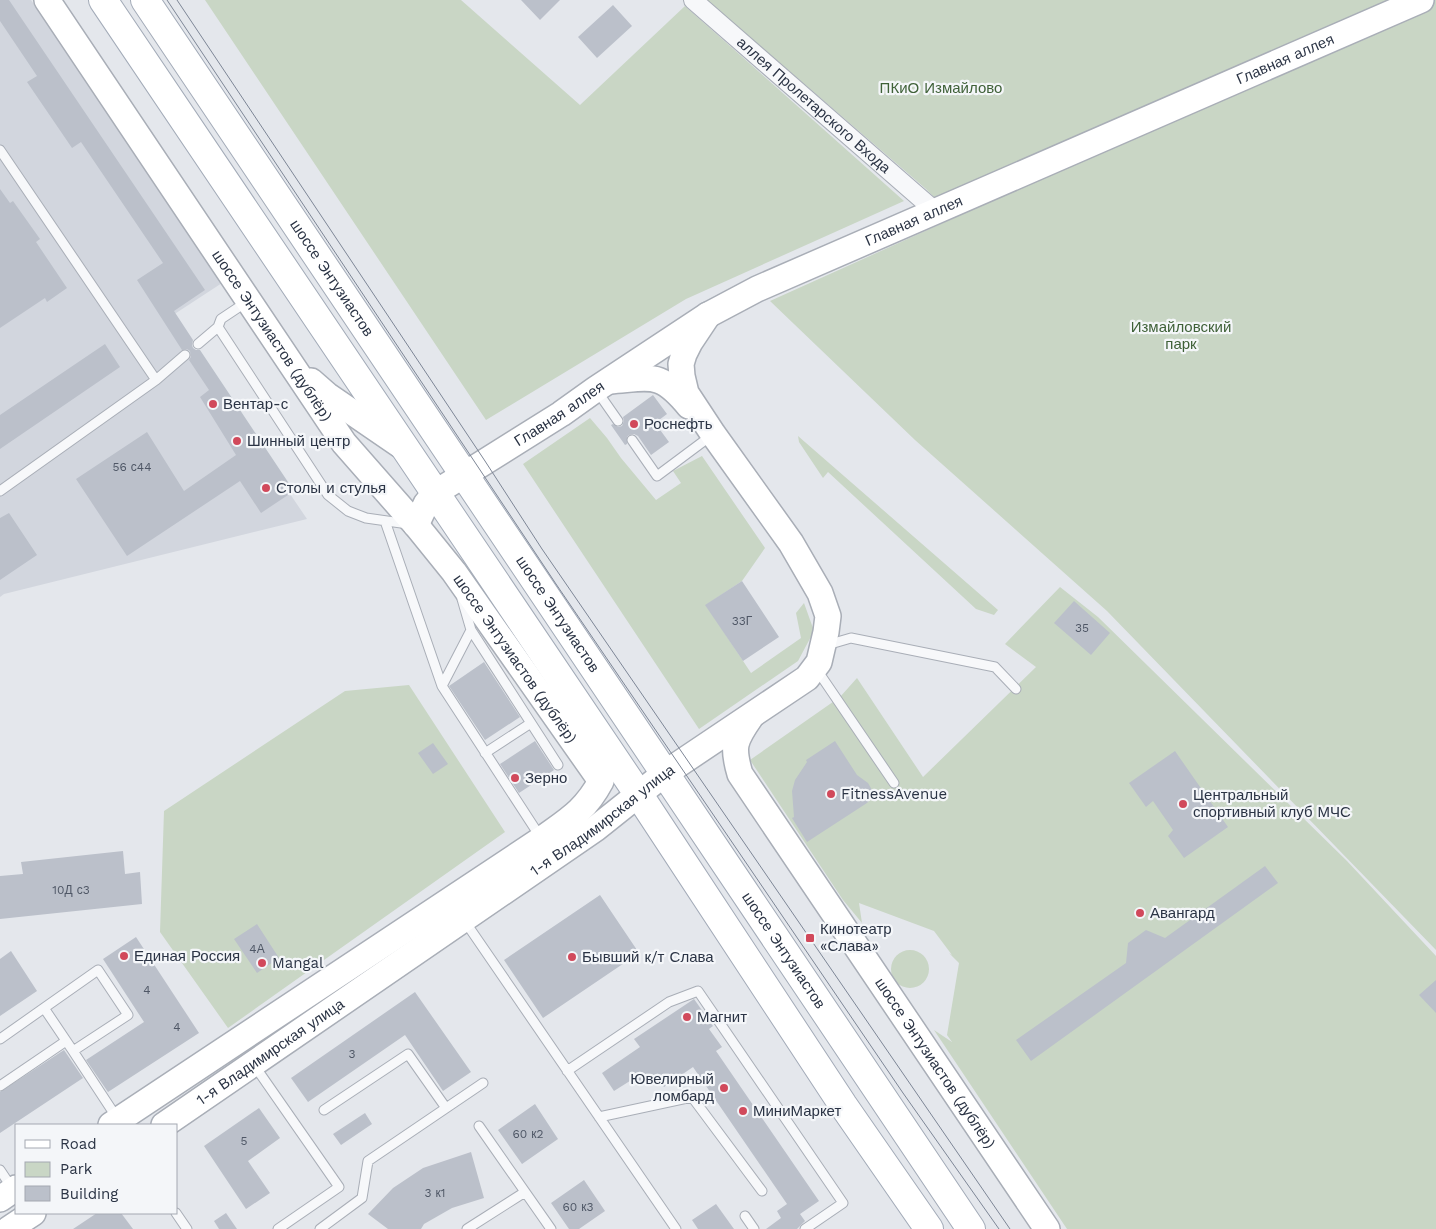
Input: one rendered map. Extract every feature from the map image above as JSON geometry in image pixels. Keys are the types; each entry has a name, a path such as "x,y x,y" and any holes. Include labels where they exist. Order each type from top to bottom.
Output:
{"main road":[{"name":"шоссе Энтузиастов (дублёр)","path":"46,0 344,443 416,525 454,572 610,774"},
{"path":"103,0 435,494 610,774 640,795 843,1105 929,1229"},
{"name":"шоссе Энтузиастов","path":"145,0 971,1229"},
{"name":"Главная аллея","path":"435,494 561,414 708,315 757,289 934,210 1421,0"},
{"path":"708,315 690,342 681,364 686,393 790,543 820,593 828,616 820,657"},
{"path":"289,361 327,396 403,446"},
{"path":"602,385 657,378 678,393 713,434"},
{"path":"416,525 426,504 435,494"},
{"name":"1-я Владимирская улица","path":"165,1124 464,920 594,829 640,795 664,774 806,678 820,657"},
{"name":"шоссе Энтузиастов (дублёр)","path":"750,717 738,735 735,750 740,774 1047,1229"},
{"name":"1-я Владимирская улица","path":"115,1123 542,839 577,814 610,774"},
{"path":"9,1229 32,1214"}],"street":[{"name":"аллея Пролетарского Входа","path":"693,0 934,210"}],"lane":[{"path":"0,150 156,380"},
{"path":"198,344 218,327 221,319 248,300"},
{"path":"218,327 328,495 348,511 366,518 416,525"},
{"path":"0,491 156,380 185,355"},
{"path":"602,385 618,421"},
{"path":"632,440 657,476 713,434"},
{"path":"382,520 442,686 542,839"},
{"path":"454,572 471,630 558,765"},
{"path":"442,686 471,630"},
{"path":"894,783 820,657 845,639 851,638 995,667 1016,689"},
{"path":"485,753 531,723"},
{"path":"464,920 676,1229"},
{"path":"0,1039 98,970 128,1015 73,1051"},
{"path":"567,1071 669,1002 698,992 843,1204 805,1229"},
{"path":"44,1008 73,1051 115,1123"},
{"path":"0,1086 66,1041"},
{"path":"324,1110 408,1054 446,1108"},
{"path":"253,1065 339,1187 278,1229"},
{"path":"320,1229 362,1198 368,1161 483,1083"},
{"path":"599,1117 692,1097 762,1191"},
{"path":"479,1126 551,1229"},
{"path":"466,1229 525,1192"},
{"path":"176,1214 183,1227"},
{"path":"745,1216 754,1229"}],"shaded area":[{"path":"0,0 31,0 222,283 170,317 307,519 4,594 0,597"}],"green space":[{"path":"205,0 461,0 580,105 685,6 904,201 686,299 486,420"},
{"name":"Измайловский парк","path":"707,0 1436,0 1436,950 1107,611 915,440 770,301 954,218 926,189"},
{"path":"590,418 656,500 681,483 673,471 702,456 765,548 742,581 706,605 751,673 801,638 796,613 804,603 814,631 798,661 699,729 523,464"},
{"path":"798,436 998,610 994,615 976,609 828,472 823,478 799,442"},
{"name":"Авангард","path":"1060,587 1098,617 1347,861 1436,956 1436,1229 1067,1229 934,1030 952,1042 947,1035 959,963 949,953 952,955 934,931 859,903 862,923 843,900 750,760 840,697 857,678 923,777 1036,667 1005,644"},
{"path":"409,685 505,832 228,1028 160,932 164,811 345,691"},
{"path":"910,950 924,955 929,969 924,983 910,988 896,983 891,969 896,955"}],"building":[{"path":"0,0 9,0 205,290 174,311 193,340 193,348 200,350 294,491 261,513 240,481 127,556 76,479 147,432 184,491 236,455 200,397 209,390 189,360 191,357 190,351 187,349 182,350 137,280 163,263 81,142 72,148 27,82 37,76 0,21"},
{"path":"521,0 560,0 540,20"},
{"path":"613,5 632,26 597,58 578,37"},
{"path":"0,189 10,203 13,201 40,239 36,242 67,288 47,302 45,298 0,328"},
{"path":"105,344 120,367 0,449 0,415"},
{"name":"Роснефть","path":"653,395 667,414 655,423 669,442 651,455 638,436 634,434 627,437 627,444 625,445 611,425 622,426 623,417"},
{"path":"9,513 37,555 0,580 0,518"},
{"path":"742,581 779,637 743,661 705,605"},
{"path":"1074,601 1110,633 1091,655 1054,623"},
{"path":"484,662 520,717 485,740 449,686"},
{"path":"535,741 554,770 519,793 500,764"},
{"name":"FitnessAvenue","path":"835,741 857,775 868,783 872,790 871,799 807,842 792,818 794,817 792,791 795,780 807,762 806,760"},
{"path":"433,743 448,764 433,774 418,753"},
{"name":"Центральный спортивный клуб МЧС","path":"1175,751 1228,827 1184,858 1168,836 1173,830 1153,801 1146,807 1129,783"},
{"path":"123,851 125,874 140,872 142,904 0,919 0,876 23,874 21,862"},
{"path":"1265,866 1278,883 1031,1061 1016,1040 1126,963 1128,943 1146,930 1165,938"},
{"name":"Бывший к/т Слава","path":"600,895 639,953 543,1018 504,960"},
{"path":"257,924 279,958 257,973 234,939"},
{"path":"136,937 199,1033 108,1092 86,1060 144,1022 103,959"},
{"path":"11,951 37,991 0,1016 0,959"},
{"path":"1436,980 1436,1013 1419,995"},
{"path":"415,992 471,1072 443,1091 405,1035 308,1102 291,1078"},
{"path":"694,999 713,1026 709,1029 722,1047 716,1051 819,1201 800,1214 805,1221 797,1229 766,1229 781,1218 777,1211 787,1204 693,1067 664,1087 655,1075 637,1086 633,1079 614,1091 602,1073 640,1047 634,1039"},
{"path":"64,1050 83,1078 0,1133 0,1092"},
{"path":"535,1104 558,1139 522,1164 498,1130"},
{"path":"259,1108 280,1138 248,1161 270,1193 246,1209 204,1146"},
{"path":"365,1113 372,1124 341,1145 333,1134"},
{"path":"471,1152 484,1198 452,1208 424,1224 421,1229 388,1229 368,1214 393,1188 423,1168"},
{"path":"584,1180 605,1211 579,1229 569,1229 551,1203"},
{"path":"716,1204 734,1229 698,1229 692,1220"},
{"path":"226,1213 237,1229 219,1229 214,1221"},
{"path":"96,1214 122,1214 133,1229 73,1229"}],"tram line":[{"path":"167,0 556,584 903,1093 999,1229"},
{"path":"177,0 542,549 1010,1229"}],"place":[{"name":"Вентар-с","path":"213,404"},
{"name":"Роснефть","path":"634,424"},
{"name":"Шинный центр","path":"237,441"},
{"name":"Столы и стулья","path":"266,488"},
{"name":"Зерно","path":"515,778"},
{"name":"FitnessAvenue","path":"831,794"},
{"name":"Центральный спортивный клуб МЧС","path":"1183,804"},
{"name":"Авангард","path":"1140,913"},
{"name":"Кинотеатр «Слава»","path":"810,938"},
{"name":"Единая Россия","path":"124,956"},
{"name":"Бывший к/т Слава","path":"572,957"},
{"name":"Mangal","path":"262,963"},
{"name":"Магнит","path":"687,1017"},
{"name":"Ювелирный ломбард","path":"724,1088"},
{"name":"МиниМаркет","path":"743,1111"}],"park label":[{"name":"ПКиО Измайлово","path":"941,88"}]}
